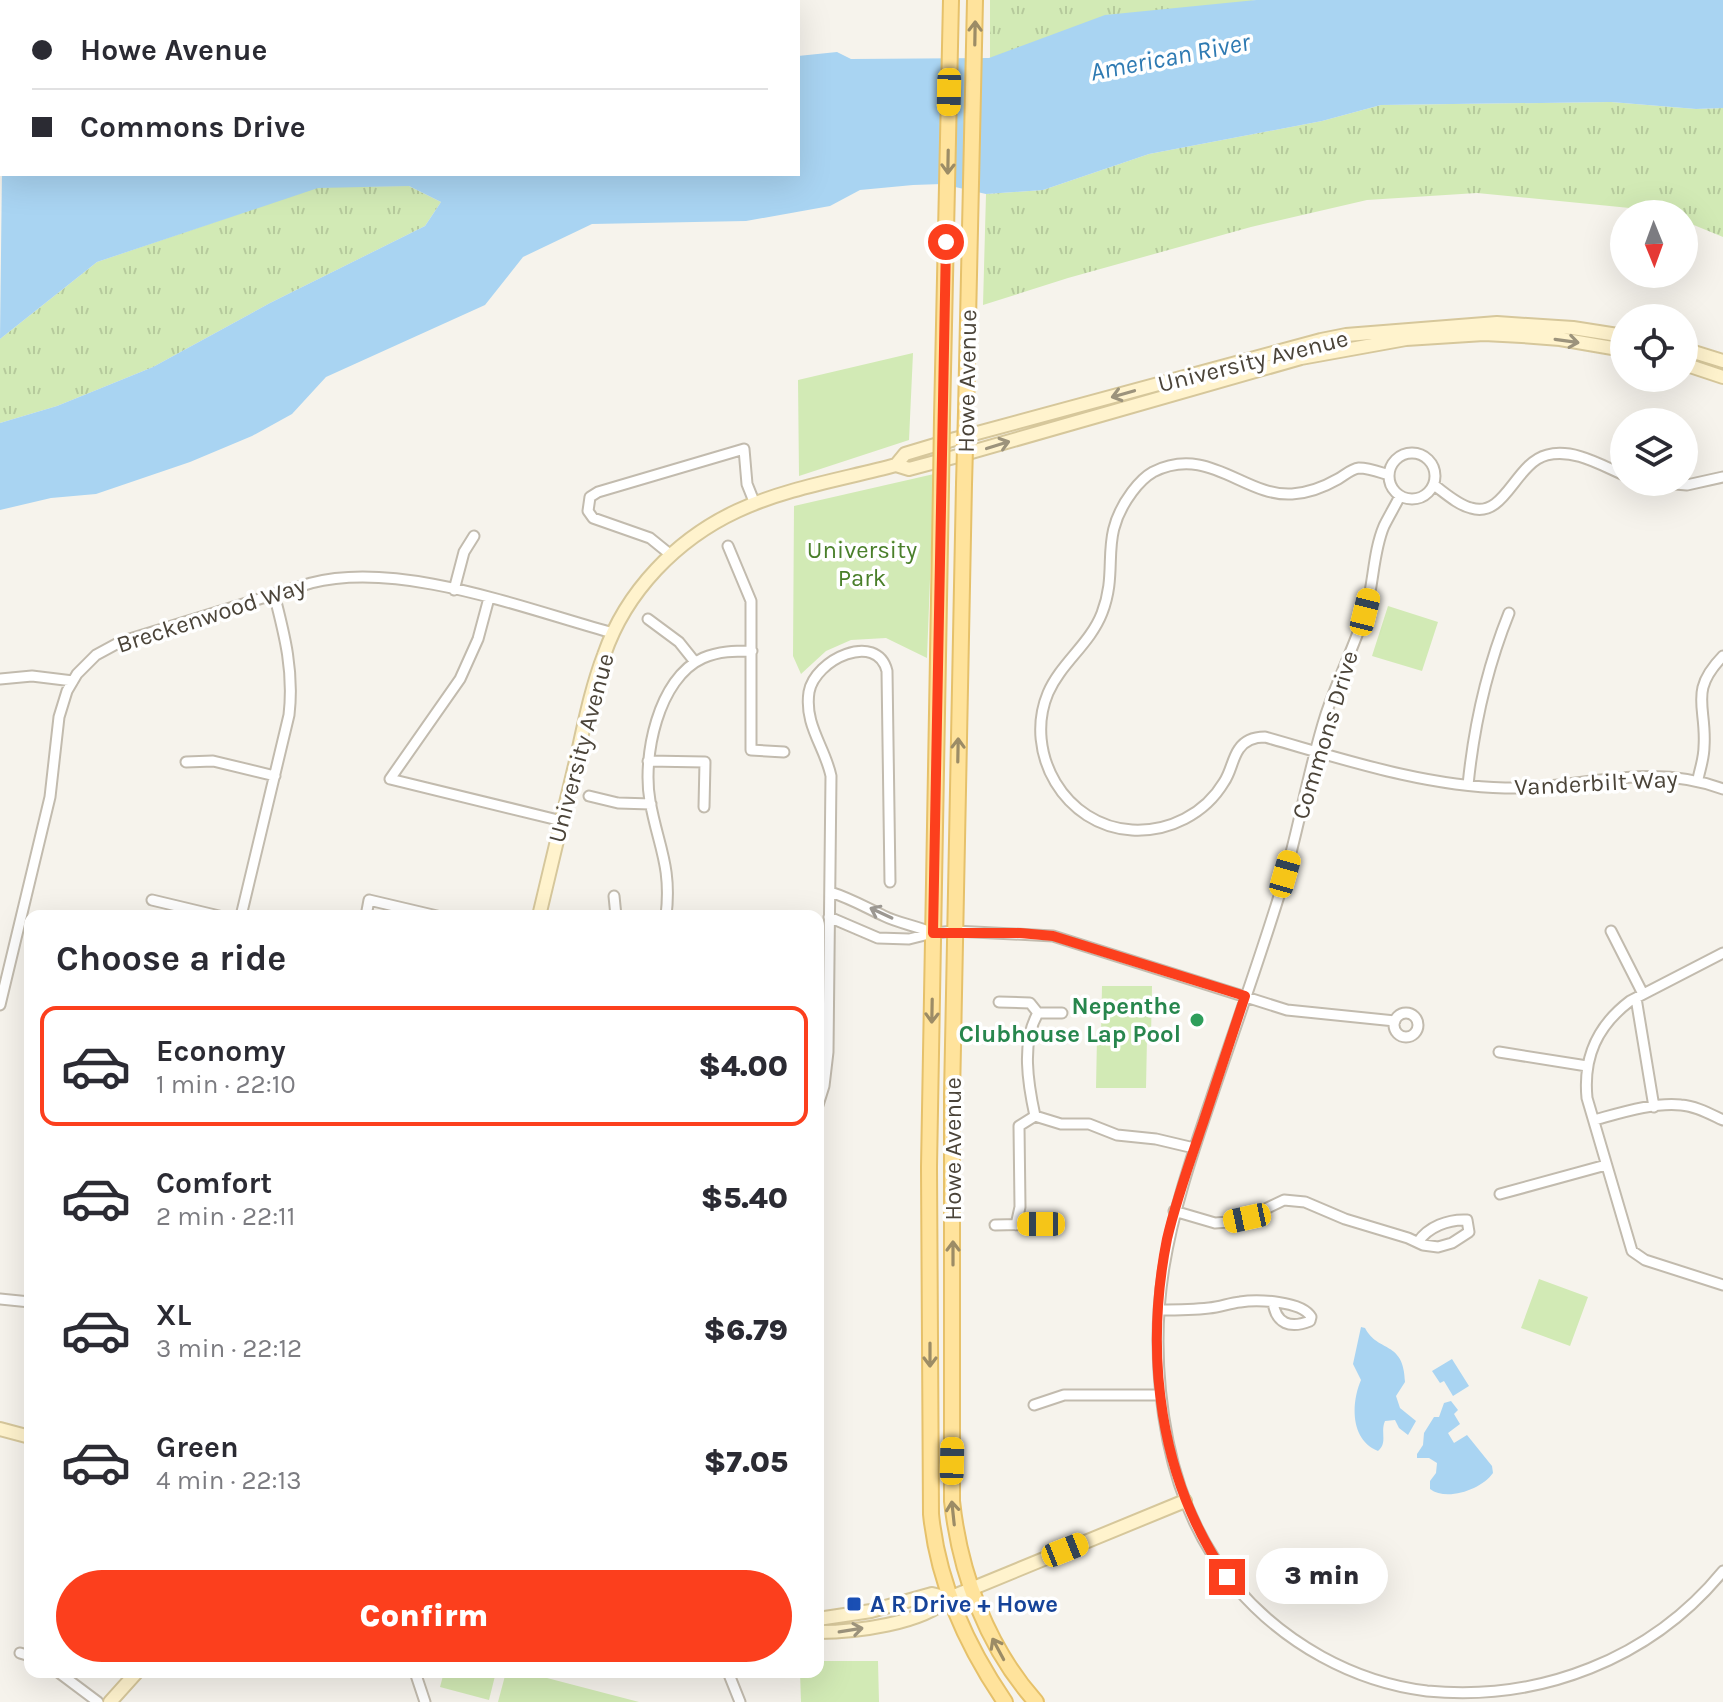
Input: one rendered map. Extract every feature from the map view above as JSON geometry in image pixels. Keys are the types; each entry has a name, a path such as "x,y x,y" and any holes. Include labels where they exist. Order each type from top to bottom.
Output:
{"main road":[{"name":"Howe Avenue","path":"951,0 929,1167 931,1490 933,1533 949,1598 978,1661 1005,1702"},
{"name":"Howe Avenue","path":"975,0 952,1096 952,1501 956,1537 971,1589 1000,1653 1036,1702"}],"street":[{"name":"University Avenue","path":"896,465 905,454 913,451 1334,337 1497,323 1610,334"},
{"name":"University Avenue","path":"540,910 596,678 613,633 640,588 671,555 714,523 755,504 896,465 909,469 969,453 1301,358 1406,339 1471,335 1560,339 1610,348"},
{"path":"1698,353 1723,361"},
{"path":"1698,369 1723,377"},
{"path":"671,555 650,538 593,518 588,511 590,497 744,449 747,484 755,504"},
{"path":"1418,453 1425,456 1435,469 1434,485 1420,498 1400,496 1392,487 1389,475 1395,460 1402,455 1418,453"},
{"path":"1434,485 1463,505 1481,510 1493,507 1502,500 1524,469 1547,455 1559,453 1584,458 1610,469"},
{"name":"Vanderbilt Way","path":"1389,475 1356,468 1318,489 1286,494 1267,491 1204,466 1168,467 1146,476 1122,505 1113,524 1109,584 1102,614 1086,643 1055,679 1044,705 1041,723 1044,758 1065,797 1089,816 1111,826 1132,830 1166,826 1196,813 1223,784 1239,748 1253,738 1265,737 1401,774 1468,785 1540,787 1647,775 1698,779 1723,789"},
{"path":"1698,483 1723,477"},
{"name":"Commons Drive","path":"1400,496 1384,526 1365,612 1341,671 1315,751 1287,867 1174,1211 1163,1263 1159,1310 1161,1395 1171,1455 1185,1501 1209,1551 1227,1577 1262,1615 1313,1652 1360,1674 1421,1690 1497,1692 1542,1685 1586,1671 1656,1634 1692,1605 1723,1571"},
{"path":"454,590 464,552 474,536"},
{"path":"728,546 751,601 751,750 784,752"},
{"name":"Breckenwood Way","path":"0,1005 50,797 62,704 73,681 96,655 120,642 321,580 369,576 489,598 613,633"},
{"path":"242,910 289,715 292,676 274,594"},
{"path":"489,598 478,639 460,679 390,779 562,821"},
{"path":"1468,785 1472,743 1487,672 1509,613"},
{"path":"648,619 679,642 695,662"},
{"path":"666,910 668,873 651,804 648,761 651,743 668,692 695,662 715,654 752,651"},
{"path":"824,1081 828,1065 831,776 815,738 809,696 813,679 826,664 860,652 876,654 884,661 887,671 890,882"},
{"path":"1698,779 1704,749 1700,696 1709,672 1723,656"},
{"path":"0,679 32,676 73,681"},
{"path":"186,762 213,761 275,776"},
{"path":"648,761 705,762 704,807"},
{"path":"589,796 618,803 651,804"},
{"path":"830,892 853,899 887,918 908,922 933,933"},
{"path":"614,896 615,910"},
{"path":"152,900 194,910"},
{"path":"367,910 369,900 412,910"},
{"path":"829,917 878,938 909,939 955,931 1053,936 1306,1013 1395,1021"},
{"path":"1611,931 1640,996 1654,1107"},
{"path":"1722,1282 1645,1260 1632,1251 1587,1098 1587,1066 1594,1043 1606,1022 1617,1011 1723,953"},
{"path":"999,1002 1030,1003 1038,1013"},
{"path":"1035,1116 1028,1087 1030,1028 1038,1013"},
{"path":"1038,1013 1062,1013"},
{"path":"1499,1052 1587,1066"},
{"path":"1594,1120 1679,1104 1695,1107 1723,1120"},
{"path":"1016,1225 1020,1207 1019,1126 1035,1116 1061,1124 1089,1124 1110,1133 1194,1148"},
{"path":"1500,1194 1606,1165"},
{"path":"1174,1211 1215,1223 1247,1218 1284,1200 1305,1202 1345,1219 1418,1242 1438,1247 1452,1243 1469,1232 1469,1223 1467,1220 1444,1222 1428,1231 1418,1242"},
{"path":"995,1225 1041,1224"},
{"path":"0,1299 24,1301"},
{"path":"1159,1310 1214,1308 1238,1302 1273,1302"},
{"path":"1034,1405 1064,1395 1161,1395"},
{"path":"0,1429 24,1435"},
{"path":"824,1632 884,1624 937,1609 949,1598 1185,1501"},
{"path":"824,1618 871,1611 932,1594 949,1598"},
{"path":"66,1678 98,1702"},
{"path":"110,1702 132,1678"},
{"path":"417,1678 425,1702"},
{"path":"730,1678 740,1702"}],"green space":[{"path":"990,0 1256,0 990,58"},
{"path":"1611,102 1696,109 1723,108 1723,237 1698,227 1698,200 1610,200 1610,206 1477,193 1367,200 1251,227 983,305 986,194 1043,190 1149,154 1322,121 1381,105"},
{"path":"409,186 441,202 425,226 270,303 153,367 57,406 0,423 0,339 97,262 318,187"},
{"path":"913,353 909,440 799,476 798,380"},
{"name":"University Park","path":"934,474 927,658 886,638 851,640 826,651 801,674 793,656 794,506"},
{"path":"1388,606 1438,622 1422,671 1372,656"},
{"path":"1102,986 1152,986 1146,1088 1096,1088"},
{"path":"1539,1279 1588,1297 1570,1346 1521,1328"},
{"path":"824,1661 878,1661 879,1702 801,1702 800,1678 824,1678"},
{"path":"442,1678 494,1678 489,1700 440,1687"},
{"path":"504,1678 547,1678 639,1702 498,1702"}],"water":[{"name":"American River","path":"1256,0 1723,0 1723,108 1696,109 1611,102 1381,105 1322,121 1149,154 1043,190 986,194 942,184 913,185 860,190 830,206 746,221 592,224 523,257 485,305 326,377 292,414 252,436 190,462 96,494 51,498 0,510 0,423 57,406 153,367 270,303 425,226 441,202 409,186 318,188 97,262 0,339 2,176 800,176 800,56 837,52 851,59 989,58 1105,15"},
{"path":"1361,1327 1400,1359 1405,1382 1396,1396 1400,1408 1416,1421 1408,1435 1395,1420 1385,1421 1383,1444 1378,1451 1362,1438 1355,1420 1361,1380 1353,1364"},
{"path":"1452,1359 1469,1386 1453,1396 1444,1381 1440,1383 1432,1371"},
{"path":"1451,1401 1458,1410 1454,1414 1460,1424 1448,1433 1454,1443 1467,1435 1492,1466 1493,1473 1473,1489 1445,1494 1430,1489 1437,1463 1429,1458 1417,1458 1417,1454 1423,1445 1424,1433 1434,1417 1439,1417 1444,1403"}],"place":[{"name":"Nepenthe Clubhouse Lap Pool","path":"1197,1020"},
{"name":"A R Drive + Howe","path":"854,1604"}],"route":[{"path":"946,242 933,933 955,931 1053,936 1245,996 1176,1203 1163,1263 1158,1325 1161,1395 1171,1455 1194,1523 1227,1577"}]}
